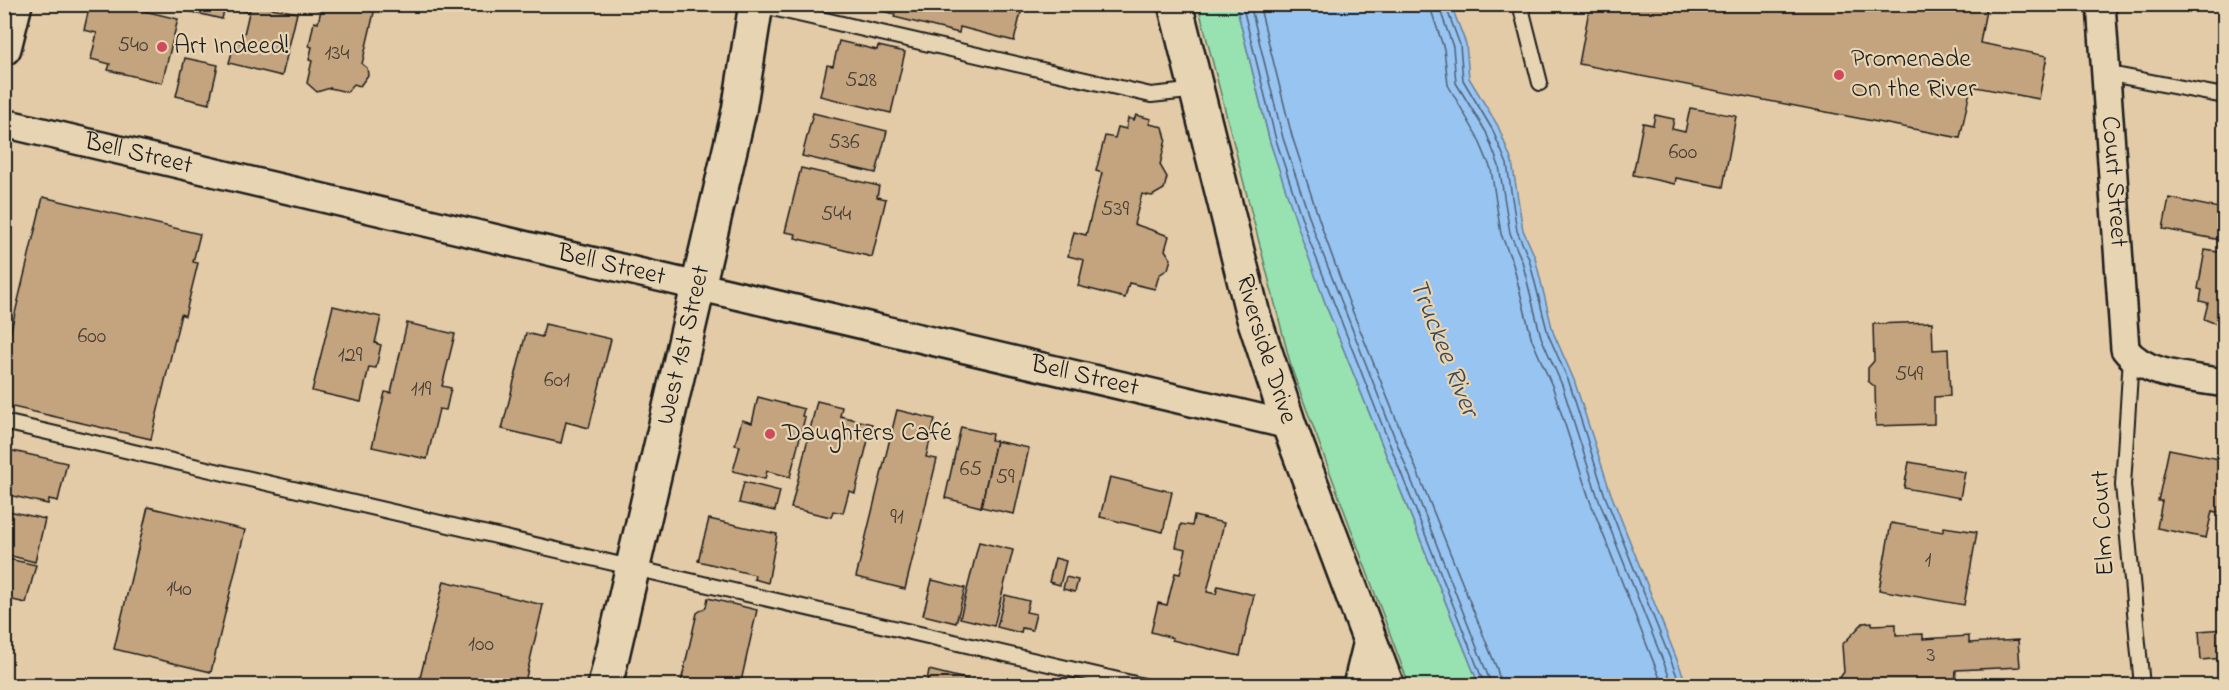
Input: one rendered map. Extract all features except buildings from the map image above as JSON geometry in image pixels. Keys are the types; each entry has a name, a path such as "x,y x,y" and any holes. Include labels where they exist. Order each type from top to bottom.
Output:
{"street":[{"path":"4,48 15,4"},
{"name":"Riverside Drive","path":"1175,4 1253,315 1289,425 1387,686"},
{"name":"Court Street","path":"2101,4 2122,336 2125,349 2131,357"},
{"name":"West 1st Street","path":"605,686 739,111 756,5"},
{"name":"Bell Street","path":"4,123 1289,425"},
{"path":"2131,357 2156,370 2224,383"},
{"path":"1357,686 1369,637"}],"lane":[{"path":"1520,4 1540,83"},
{"path":"756,5 1150,94 1198,90"},
{"path":"2105,73 2224,96"},
{"name":"Elm Court","path":"2131,357 2122,485 2142,686"},
{"path":"4,422 1144,686"}],"green space":[{"path":"1198,5 1236,5 1270,142 1327,308 1479,685 1409,685 1292,370"}],"water":[{"name":"Truckee River","path":"1385,4 1451,5 1466,44 1469,78 1498,126 1512,162 1523,230 1535,257 1553,332 1574,380 1611,494 1687,685 1479,685 1327,308 1302,239 1270,142 1236,5 1373,5 1382,7"}],"place":[{"name":"Art Indeed!","path":"162,47"},
{"name":"Promenade On the River","path":"1839,75"},
{"name":"Daughters Café","path":"770,434"}]}
